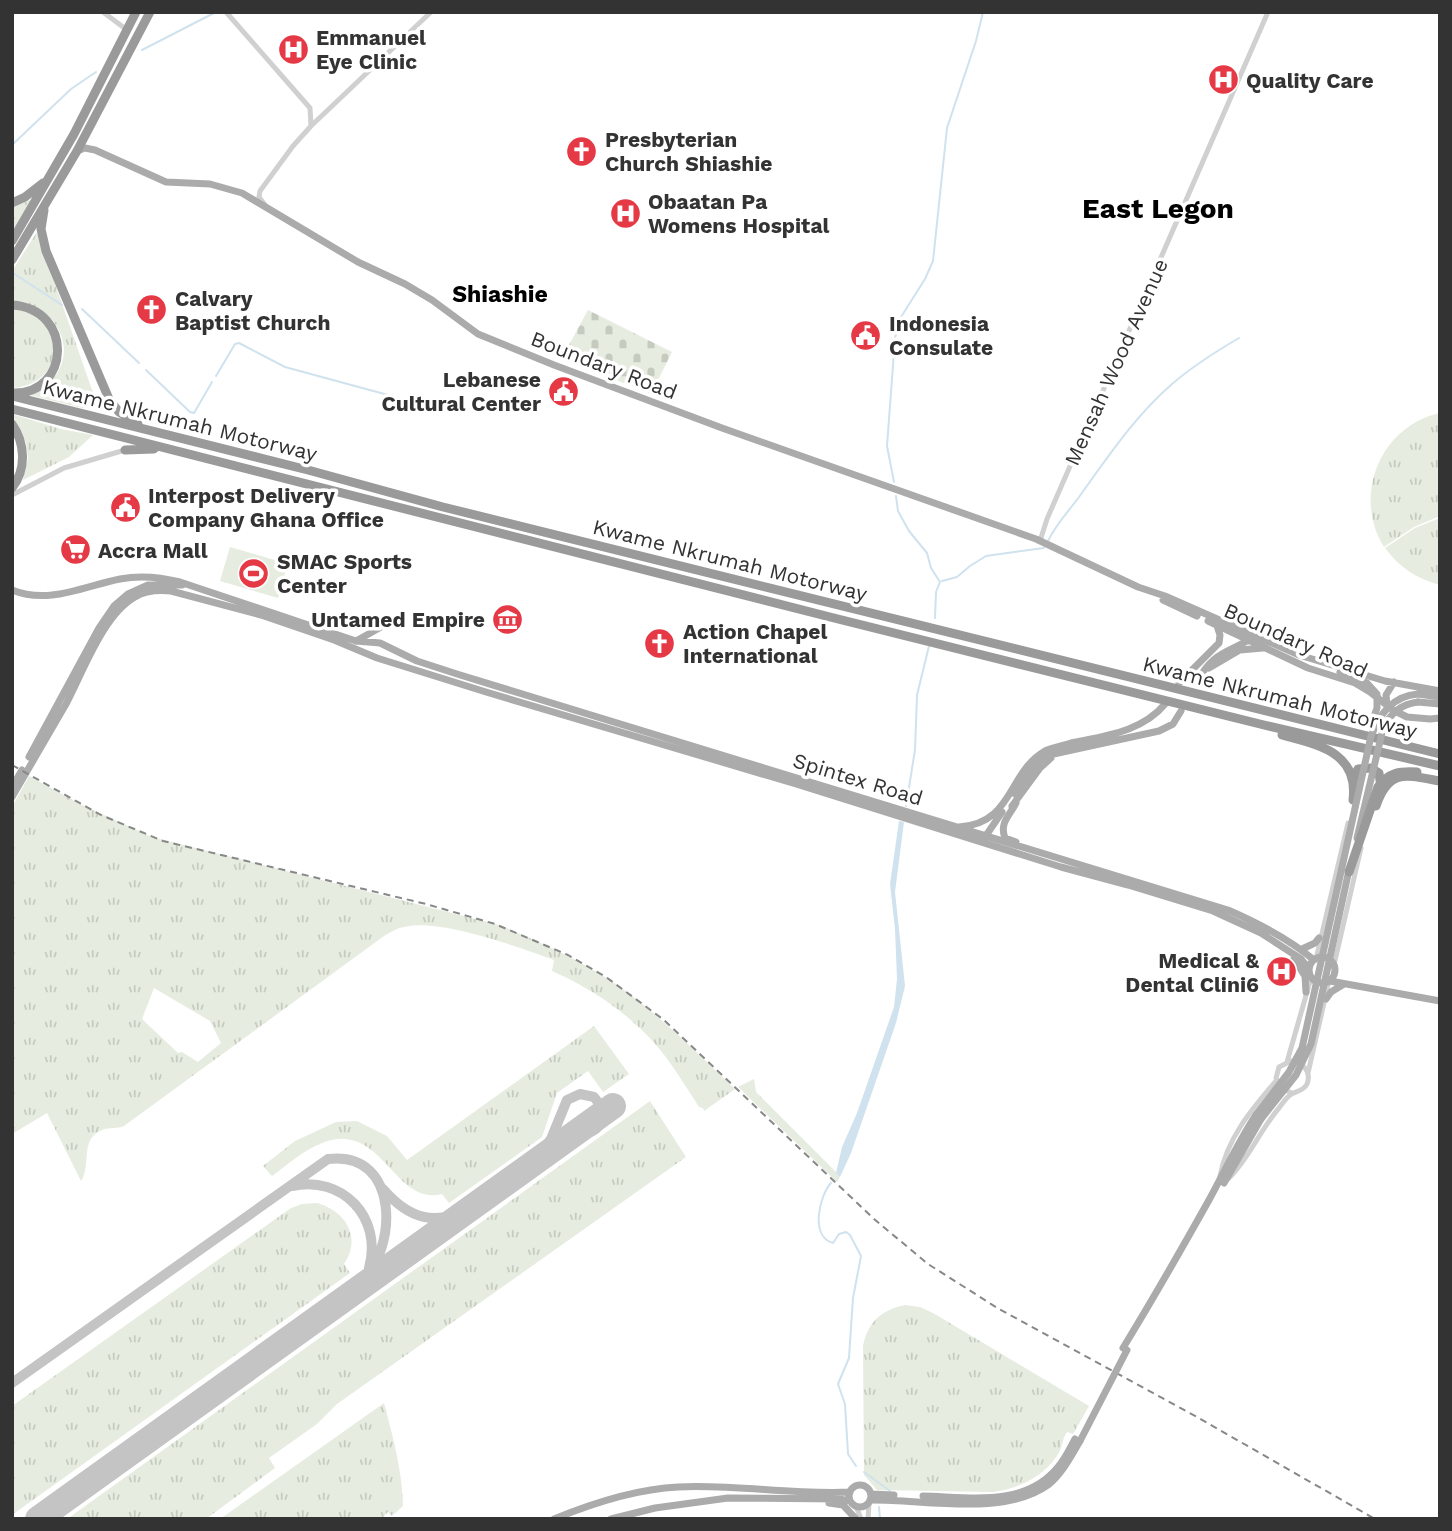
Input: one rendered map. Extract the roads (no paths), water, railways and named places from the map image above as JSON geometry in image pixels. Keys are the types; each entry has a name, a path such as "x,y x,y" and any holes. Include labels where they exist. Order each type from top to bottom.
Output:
{"highway":[{"path":"12,260 77,151 150,12"},
{"path":"12,241 50,177 134,15"},
{"path":"12,203 32,192 50,177"},
{"path":"44,205 41,229 46,251 102,387 126,418 159,432"},
{"path":"12,305 25,307 42,315 54,329 59,344 56,363 45,381 29,391 12,395"},
{"name":"Kwame Nkrumah Motorway","path":"12,395 338,477 443,507 1440,754"},
{"path":"101,419 107,414 112,403"},
{"name":"Kwame Nkrumah Motorway","path":"12,409 1186,709 1440,766"},
{"path":"12,424 21,442 23,461 20,476 12,488"},
{"path":"125,450 166,449"},
{"path":"1186,709 1323,748 1342,760 1353,780"},
{"path":"1353,800 1353,780 1358,769 1366,767 1376,770 1381,780 1378,801"},
{"path":"1349,872 1378,787 1384,778 1403,771 1440,778"},
{"path":"1378,801 1385,785 1396,777 1440,778"}],"main road":[{"name":"Boundary Road","path":"77,151 85,148 94,150 166,182 211,184 242,194 358,262 432,300 478,334 643,400 1041,538 1254,639 1266,648 1308,668 1355,683 1407,717 1440,718"},
{"name":"Spintex Road","path":"12,590 49,597 116,580 161,577 356,641 380,643 417,661 457,674 955,827 985,841 1089,868 1228,911 1302,949 1315,959"},
{"path":"12,787 99,628 114,606 128,594 148,586 189,585"},
{"name":"Boundary Road","path":"1138,586 1146,593 1227,630 1379,679 1440,691"},
{"name":"Spintex Road","path":"12,797 100,638 118,611 134,597 149,592 157,590 185,593 261,615 377,658 476,689 1220,914 1279,944 1301,959 1309,969"},
{"path":"1179,683 1219,643 1217,625"},
{"path":"356,641 381,628"},
{"path":"1226,651 1234,641 1227,630"},
{"path":"1254,639 1219,661 1199,678 1207,664 1226,651 1254,639"},
{"path":"372,655 374,644"},
{"path":"381,658 386,653 384,646"},
{"path":"1240,650 1266,648"},
{"path":"1293,659 1340,672 1367,683 1377,694 1377,708 1369,732 1371,736"},
{"path":"1370,692 1378,689 1379,679"},
{"path":"1387,705 1386,695 1394,682"},
{"path":"1259,1117 1302,1048 1371,736 1380,715 1398,699 1440,697"},
{"path":"611,1519 655,1508 728,1498 839,1499 861,1507 870,1499 990,1504 1014,1500 1048,1484 1066,1465 1125,1349 1221,1183 1237,1144 1296,1075 1311,1045 1349,872 1387,719 1418,698 1440,704"},
{"path":"955,827 977,825 994,815 1043,752 1057,746 1131,729 1156,715 1165,704"},
{"path":"985,841 1038,764 1049,755 1159,731 1173,723 1186,709"},
{"path":"1085,740 1094,745"},
{"path":"985,841 1040,768 1064,751"},
{"path":"1016,803 1003,826 1006,838 1089,868"},
{"path":"1302,949 1319,937"},
{"path":"1279,944 1303,969 1306,992"},
{"path":"1364,988 1341,978 1326,958 1315,959 1309,969 1311,978 1320,983 1330,981 1364,988 1440,1001"},
{"path":"1330,981 1335,969"},
{"path":"1326,999 1331,992 1344,984"},
{"path":"554,1519 582,1507 623,1495 667,1488 850,1492 856,1486 862,1486 870,1499"},
{"path":"850,1492 853,1504"},
{"path":"655,1508 662,1512 733,1502 836,1504 848,1508 858,1519"}],"street":[{"path":"103,12 127,30"},
{"path":"226,12 310,108 311,126"},
{"path":"242,194 255,191 263,185 311,126 431,12"},
{"name":"Mensah Wood Avenue","path":"1041,538 1268,12"},
{"path":"118,21 134,15"},
{"path":"310,108 329,110"},
{"path":"263,185 260,197 268,207"},
{"path":"12,495 64,468 125,450"},
{"path":"1315,959 1353,800"},
{"path":"1335,969 1359,857 1378,801"},
{"path":"1221,1183 1230,1144 1241,1123 1276,1081 1278,1069 1287,1062 1311,978"},
{"path":"1221,1183 1237,1170 1267,1122 1292,1093 1304,1088 1307,1083 1330,981"},
{"path":"1287,1062 1298,1062 1308,1073"},
{"path":"1276,1081 1282,1089 1292,1093"},
{"path":"868,1519 870,1499"},
{"path":"853,1504 858,1519"}],"water":[{"path":"899,821 904,822 895,892 905,986 896,1023 851,1153 840,1177 836,1173 842,1147 857,1113 894,1007 897,979 890,884"}],"waterway":[{"path":"142,50 216,12"},
{"path":"894,482 887,446 895,338 901,317 933,261 947,128 983,12"},
{"path":"12,145 71,89 96,72"},
{"path":"13,273 62,305"},
{"path":"82,309 139,363"},
{"path":"1048,541 1111,453 1159,396 1188,371 1239,338"},
{"path":"216,376 235,344 239,343 285,367 425,405"},
{"path":"146,370 194,413 212,382"},
{"path":"896,496 898,511 909,531 927,553 931,568 940,582 936,592 935,618"},
{"path":"942,581 957,577 986,556 1044,548"},
{"path":"906,806 915,750 917,695 929,646"},
{"path":"831,1183 820,1206 821,1233 833,1243 839,1234 846,1232 861,1256 853,1298 849,1358 838,1384 845,1404 848,1454 856,1466"},
{"path":"864,1472 890,1491"},
{"path":"879,1507 880,1519"}],"railway":[{"path":"12,765 101,815 163,841 426,904 495,924 568,955 606,977 664,1020 874,1219 928,1264 999,1309 1197,1417 1375,1519"}],"place":[{"name":"Emmanuel Eye Clinic","path":"293,49"},
{"name":"Quality Care","path":"1223,80"},
{"name":"Presbyterian Church Shiashie","path":"582,151"},
{"name":"Obaatan Pa Womens Hospital","path":"625,213"},
{"name":"Calvary Baptist Church","path":"152,310"},
{"name":"Indonesia Consulate","path":"866,335"},
{"name":"Lebanese Cultural Center","path":"564,391"},
{"name":"Interpost Delivery Company Ghana Office","path":"125,507"},
{"name":"Accra Mall","path":"75,550"},
{"name":"SMAC Sports Center","path":"254,573"},
{"name":"Untamed Empire","path":"508,619"},
{"name":"Action Chapel International","path":"660,643"},
{"name":"Medical & Dental Clini6","path":"1282,972"}],"district":[{"name":"East Legon","path":"1158,208"},
{"name":"Shiashie","path":"500,294"}]}
